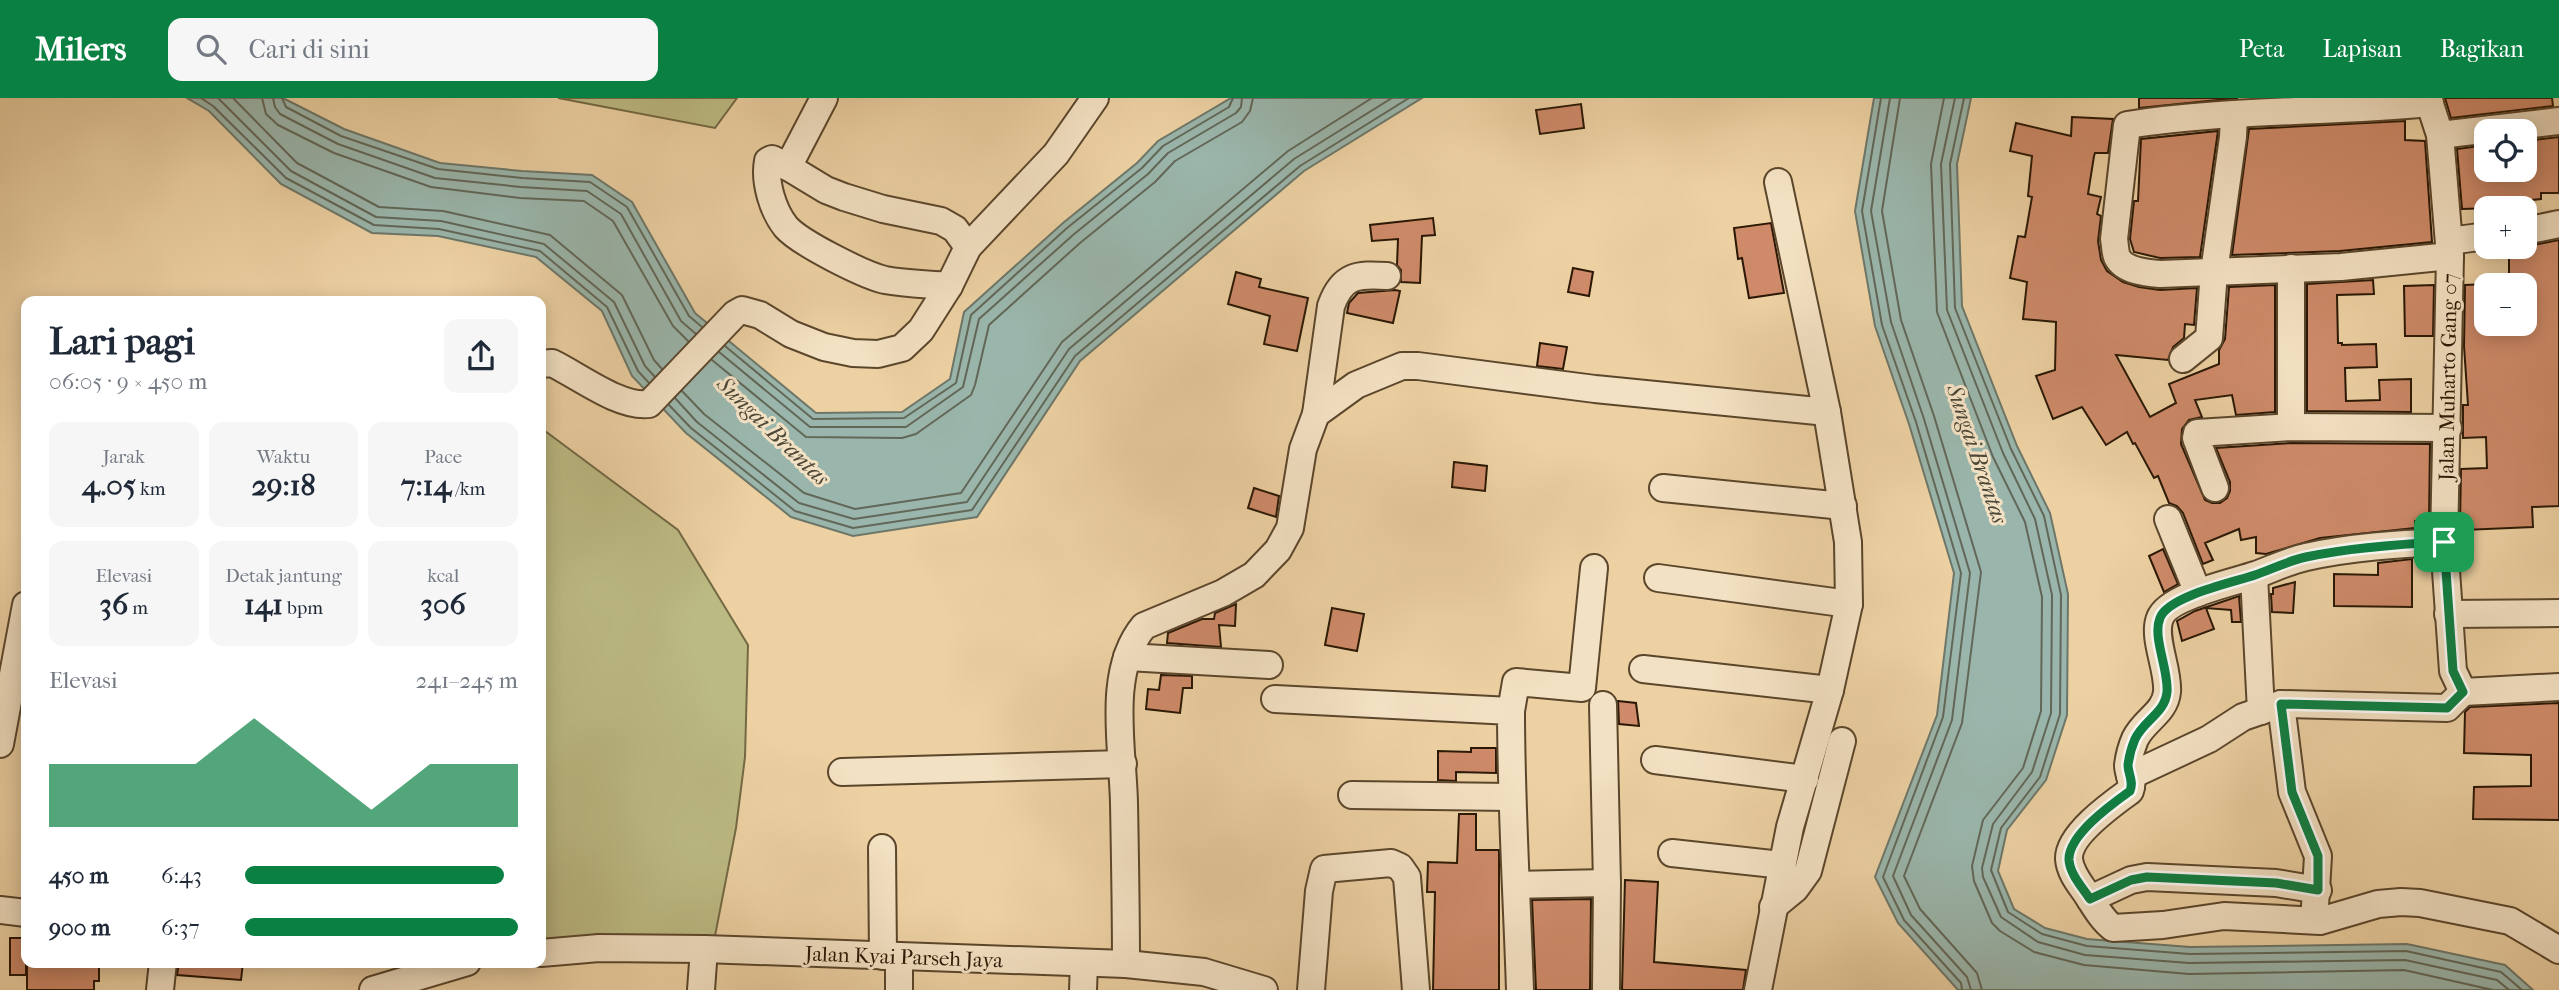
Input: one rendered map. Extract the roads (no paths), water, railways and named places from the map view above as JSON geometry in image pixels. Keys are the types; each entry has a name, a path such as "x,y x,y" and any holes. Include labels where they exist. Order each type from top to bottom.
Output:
{"street":[{"path":"788,167 824,98"},
{"path":"546,364 552,363 628,402 649,404 735,314 742,310 824,347 878,354 902,348 921,330 949,286 968,247 1056,155 1095,98"},
{"path":"2429,101 2234,116 2186,116 2127,125 2114,239 2117,258 2141,272 2160,274 2341,267 2450,249 2474,241"},
{"name":"Jalan Muharto Gang 07","path":"2429,101 2440,135 2450,249 2444,542 2453,671 2463,692"},
{"path":"2183,359 2209,338 2214,272 2234,116"},
{"path":"2440,135 2559,121"},
{"path":"949,286 884,279 831,257 787,229 770,193 768,161 772,159 826,190 844,197 883,209 941,221 955,229 968,247"},
{"path":"1758,990 1790,828 1830,690 1849,604 1848,542 1843,506 1827,412 1778,182"},
{"path":"2537,229 2559,224"},
{"path":"2291,268 2291,427"},
{"path":"1126,964 1123,764 1119,709 1127,657 1135,636 1144,626 1223,593 1254,575 1279,550 1290,528 1303,449 1316,414 1335,292 1359,275 1387,276"},
{"path":"1316,414 1365,381 1402,366 1584,388 1827,412"},
{"path":"2215,488 2196,438 2197,433 2291,427 2448,428"},
{"path":"1663,488 1843,506"},
{"path":"2168,519 2198,593"},
{"path":"2444,542 2398,544 2307,557 2281,564 2254,576 2233,580 2165,608 2158,628 2168,682 2165,704 2146,722 2134,741 2128,763 2132,786 2130,791 2088,825 2070,852 2071,869 2106,923 2117,929 2224,916 2313,921 2331,919 2378,904 2420,903 2510,921 2559,950"},
{"path":"1520,990 1511,797 1511,711 1516,682 1582,688 1594,568"},
{"path":"2254,576 2271,707 2292,792 2318,856 2318,890 2313,921"},
{"path":"1658,578 1849,604"},
{"path":"2448,614 2559,613"},
{"path":"0,744 21,632"},
{"path":"1127,657 1269,664"},
{"path":"1643,669 1830,690"},
{"path":"2130,776 2209,739 2243,717 2271,707 2447,708 2463,692 2559,687"},
{"path":"1275,699 1511,711"},
{"path":"1602,705 1607,883 1605,990"},
{"path":"1773,907 1795,889 1808,872 1842,741"},
{"path":"1655,760 1805,779"},
{"path":"842,772 1123,764"},
{"path":"1352,795 1511,797"},
{"path":"882,848 891,956 899,990"},
{"path":"1672,853 1782,866"},
{"path":"1311,990 1319,891 1324,869 1391,863 1401,867 1407,877 1416,990"},
{"path":"2090,899 2131,880 2147,877 2276,883 2318,890"},
{"path":"1517,885 1607,883"},
{"path":"0,910 21,912"},
{"name":"Jalan Kyai Parseh Jaya","path":"546,953 599,948 704,949 1126,964 1204,972 1264,990"},
{"path":"701,990 704,949"},
{"path":"1083,990 1084,963"},
{"path":"160,990 162,968"},
{"path":"373,990 447,968"}],"water":[{"name":"Sungai Brantas","path":"187,98 283,98 344,129 440,163 592,175 632,202 695,313 816,413 902,412 950,379 964,312 1063,223 1137,163 1158,141 1231,98 1422,98 1304,171 1080,361 977,517 853,536 791,517 686,433 632,376 602,311 536,257 438,236 372,233 281,184 209,111"},
{"name":"Sungai Brantas","path":"1874,98 1971,98 1957,164 1962,306 2017,446 2050,513 2068,594 2067,715 2046,780 2007,830 1998,871 2014,909 2045,928 2087,939 2190,947 2407,944 2505,965 2533,990 1958,990 1898,923 1875,877 1937,715 1954,573 1909,424 1875,326 1855,211"}]}
